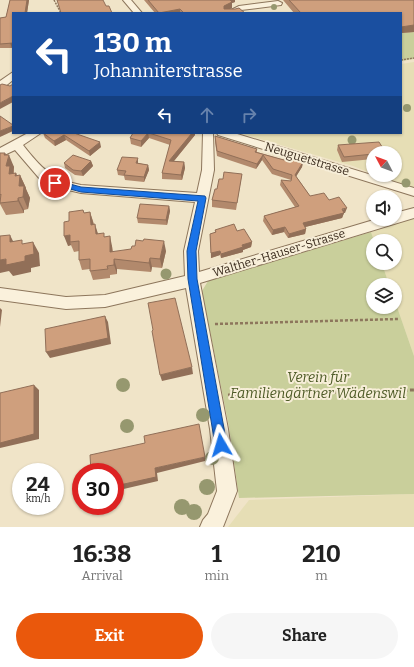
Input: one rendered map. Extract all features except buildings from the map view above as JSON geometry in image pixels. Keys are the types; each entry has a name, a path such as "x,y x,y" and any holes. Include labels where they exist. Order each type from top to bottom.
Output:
{"street":[{"path":"127,0 137,12"},
{"path":"231,12 239,8 278,3"},
{"path":"0,86 11,73"},
{"path":"0,153 17,145 34,134"},
{"path":"208,134 208,170 191,251 192,279 219,429 227,491 215,521 210,527"},
{"name":"Neuguetstrasse","path":"225,134 414,192"},
{"path":"17,145 44,177 67,186 81,189 202,198"},
{"name":"Walther-Hauser-Strasse","path":"402,217 414,213"},
{"name":"Walther-Hauser-Strasse","path":"0,294 66,303 104,301 169,287 370,226"}],"path":[{"path":"54,0 60,12"},
{"path":"402,60 414,58"},
{"path":"200,325 398,319"},
{"path":"213,396 414,390"}],"shaded area":[{"path":"414,62 414,189 394,182 402,182 402,146 366,146 366,171 353,166 242,134 402,134 402,64"},
{"path":"414,218 414,356 399,314 402,314 402,278 387,278 384,270 402,270 402,234 372,234 371,232 389,226 402,226 402,222"},
{"path":"414,494 414,527 228,527 249,500"}],"green space":[{"path":"414,32 414,59 402,61 402,33"},
{"name":"Verein für Familiengärtner Wädenswil","path":"371,232 372,234 366,234 366,270 384,270 387,278 366,278 366,314 399,314 414,356 414,494 239,498 229,427 202,291 208,281"}],"route":[{"path":"55,183 81,189 202,198 191,251 192,279 221,445"}]}
